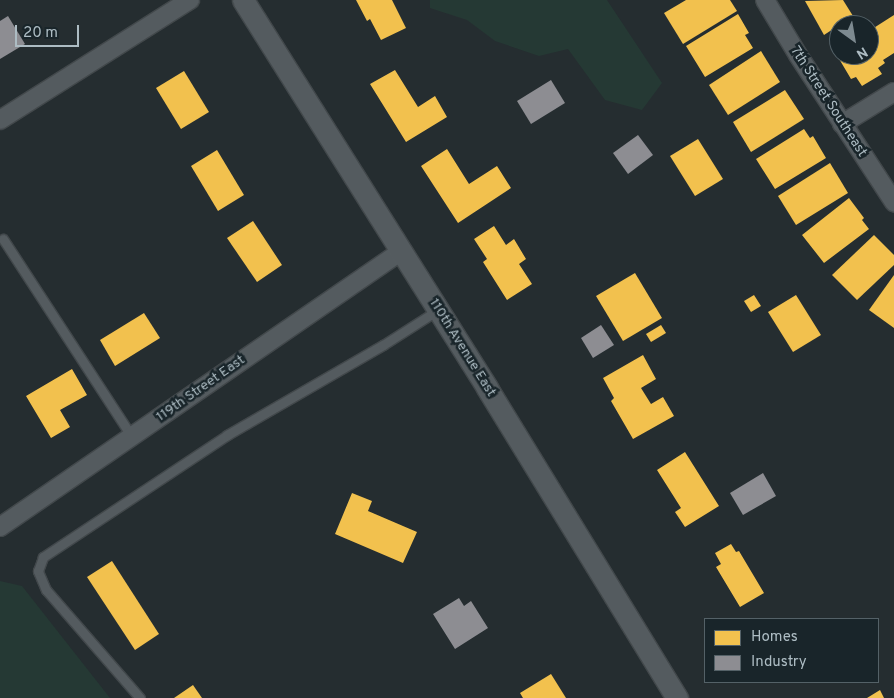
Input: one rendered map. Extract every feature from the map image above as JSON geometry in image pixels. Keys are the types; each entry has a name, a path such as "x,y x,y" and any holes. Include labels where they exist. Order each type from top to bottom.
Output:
{"street":[{"path":"0,120 190,0"},
{"name":"110th Avenue East","path":"243,0 438,310 677,698"},
{"name":"7th Street Southeast","path":"765,0 798,56 894,202"},
{"path":"842,124 894,92"},
{"name":"119th Street East","path":"0,526 401,251"}],"lane":[{"path":"3,239 132,437"},
{"path":"140,698 46,590 38,571 42,557 227,435 383,345 438,310"}],"green space":[{"path":"430,0 607,0 662,83 642,110 605,100 568,49 539,56 495,41 467,20 430,8"},
{"path":"0,581 22,586 110,698 0,698"}],"building: Homes":[{"path":"356,0 392,0 406,28 381,40 370,19 367,21"},
{"path":"686,0 730,0 737,11 683,44 664,13"},
{"path":"843,0 852,15 829,15 829,32 824,35 805,1"},
{"path":"738,14 749,33 745,35 753,48 705,77 686,46"},
{"path":"894,15 894,53 883,60 885,63 878,68 882,74 862,86 856,77 851,79 843,65 879,65 879,25"},
{"path":"761,51 780,82 728,115 709,85"},
{"path":"395,70 418,107 435,96 447,117 406,142 370,84"},
{"path":"184,71 209,112 181,129 156,88"},
{"path":"785,90 804,119 751,152 733,122"},
{"path":"804,129 810,138 813,136 826,158 775,189 756,159"},
{"path":"698,139 723,179 695,196 670,156"},
{"path":"447,149 469,184 497,166 511,188 458,223 421,166"},
{"path":"217,150 244,195 218,211 191,166"},
{"path":"830,163 848,193 796,225 778,196"},
{"path":"849,198 864,218 862,220 869,229 824,263 802,235"},
{"path":"253,221 282,265 257,282 227,238"},
{"path":"494,226 506,245 514,239 526,259 519,264 532,284 507,300 483,262 487,259 474,239"},
{"path":"874,235 894,255 894,265 857,300 832,275"},
{"path":"635,273 662,318 623,341 596,296"},
{"path":"894,275 894,328 869,310"},
{"path":"754,295 761,306 751,312 744,301"},
{"path":"796,295 821,335 793,352 768,312"},
{"path":"144,313 160,338 115,366 100,340"},
{"path":"661,325 666,333 651,342 646,334"},
{"path":"643,355 656,379 641,388 651,404 663,397 674,416 633,439 611,401 614,398 603,378"},
{"path":"72,369 87,395 60,410 70,427 51,438 26,396"},
{"path":"685,452 719,506 685,527 675,512 681,508 657,470"},
{"path":"352,493 372,501 368,511 417,532 403,563 335,534"},
{"path":"731,544 736,552 739,551 764,593 740,607 716,567 721,564 715,553"},
{"path":"112,561 159,634 135,650 87,577"},
{"path":"551,674 566,698 523,698 520,693"},
{"path":"193,685 202,698 174,698"},
{"path":"880,690 884,698 867,698"}],"building: Industry":[{"path":"8,16 25,44 0,59 0,21"},
{"path":"551,80 565,103 531,124 517,101"},
{"path":"638,135 653,155 628,174 613,153"},
{"path":"601,325 614,345 593,358 581,338"},
{"path":"763,473 776,496 743,515 730,493"},
{"path":"459,598 464,606 471,601 488,628 455,649 433,614"}]}
